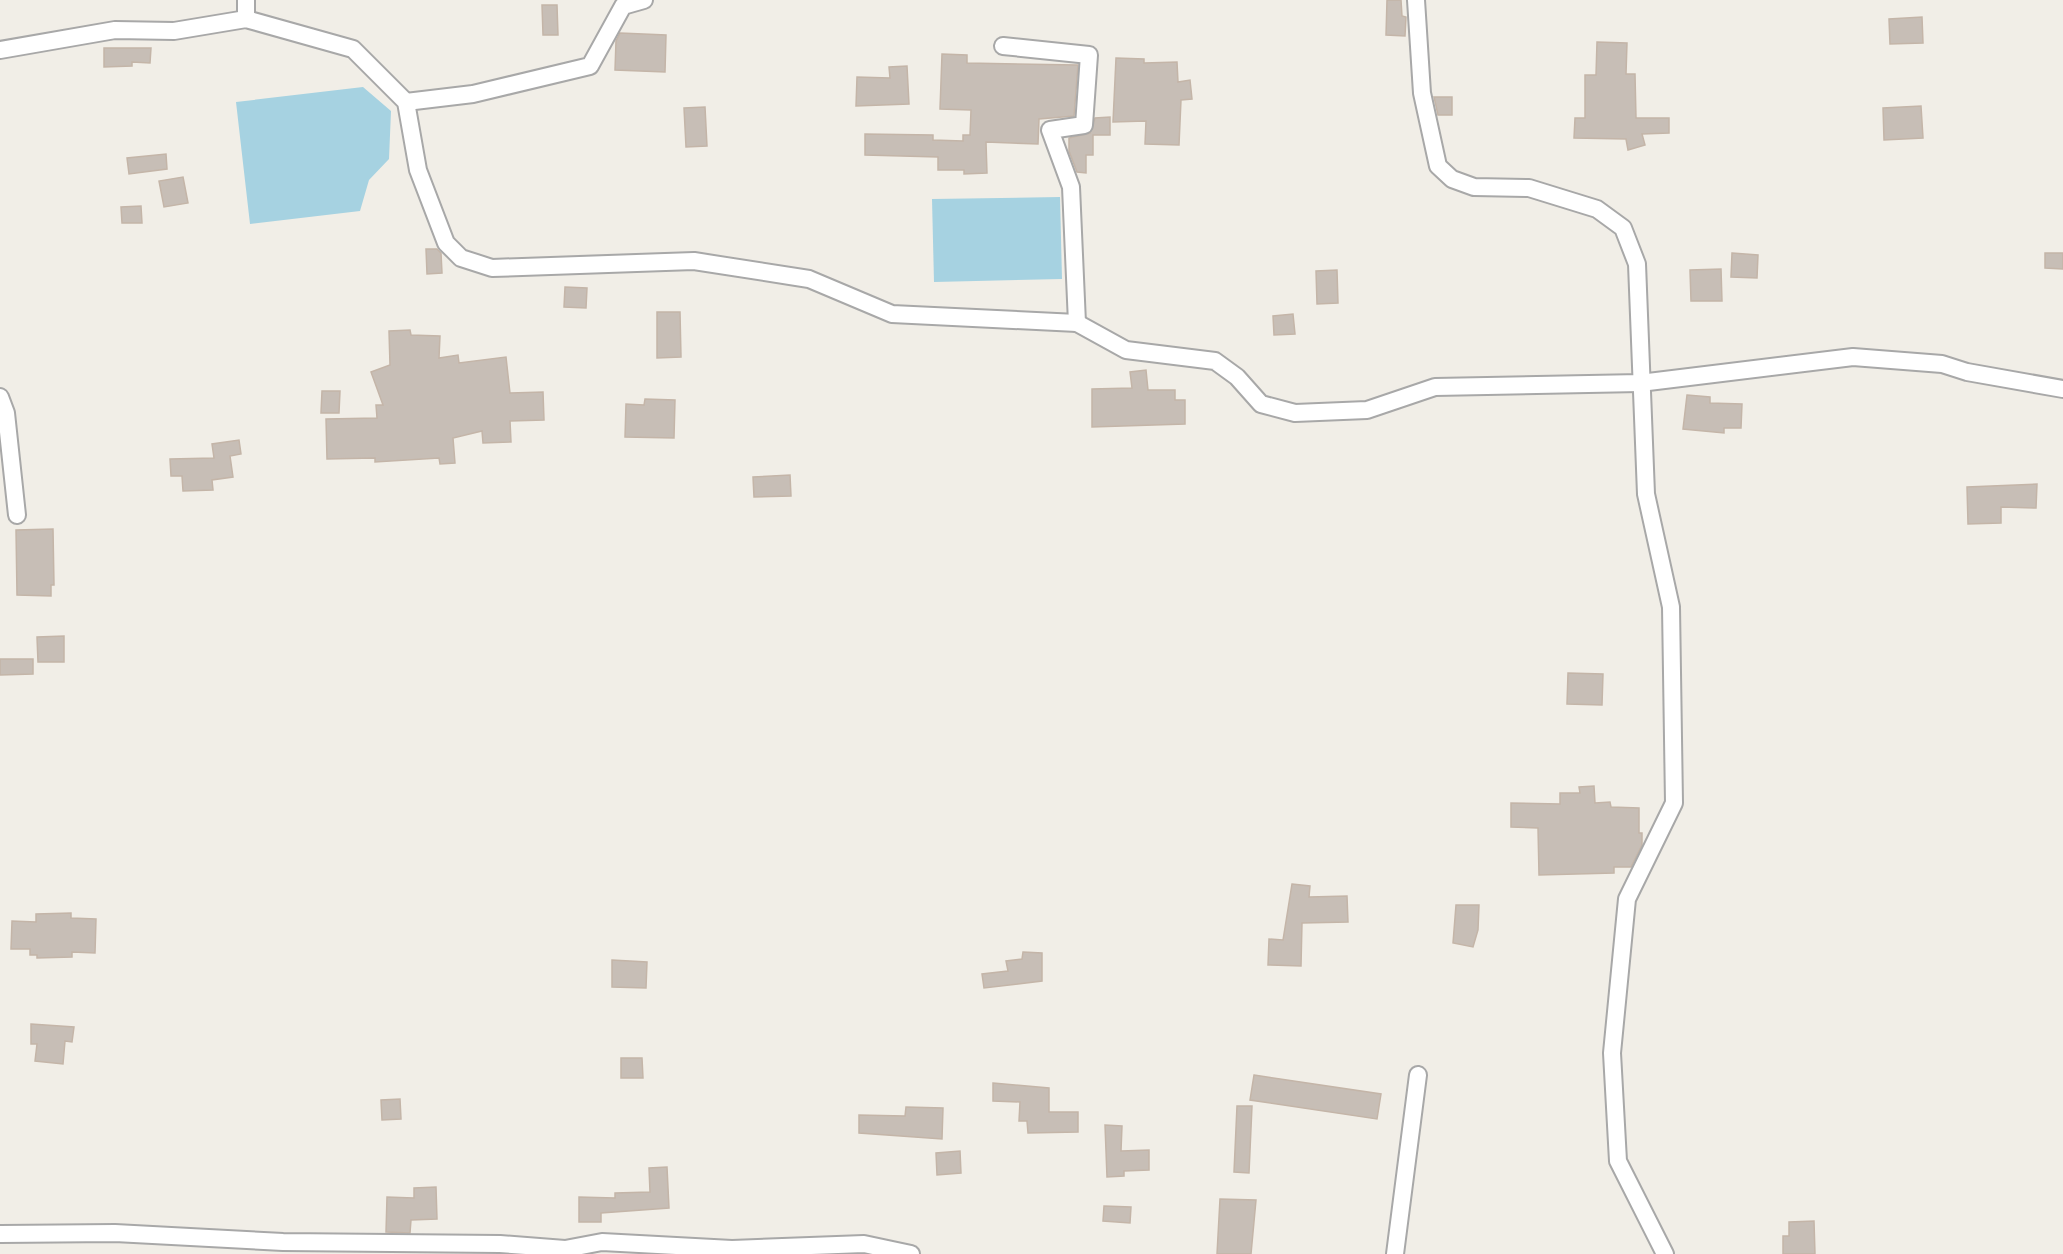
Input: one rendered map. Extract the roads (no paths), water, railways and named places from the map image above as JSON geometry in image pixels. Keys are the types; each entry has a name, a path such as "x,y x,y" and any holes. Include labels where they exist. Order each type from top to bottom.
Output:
{"street":[{"path":"246,0 246,19"},
{"path":"406,102 473,94 590,66 623,6 644,0"},
{"path":"1416,0 1420,32 1422,93 1438,166 1452,179 1474,187 1529,188 1597,209 1623,228 1637,264 1646,494 1671,607 1674,803 1627,898 1612,1053 1618,1161 1665,1254"},
{"path":"0,50 115,30 174,31 246,19 353,49 406,102 418,170 446,243 461,258 492,268 694,261 809,279 892,314 1077,323 1126,350 1215,361 1237,377 1261,404 1295,413 1367,410 1436,387 1640,383 1853,357 1942,364 1967,372 2063,389"},
{"path":"1003,46 1089,55 1084,125 1050,130 1071,187 1077,323"},
{"path":"0,397 6,413 17,515"},
{"path":"1395,1254 1418,1075"},
{"path":"0,1234 115,1233 284,1242 500,1244 565,1250 602,1242 732,1250 864,1244 910,1254"}],"water":[{"path":"363,87 391,111 389,159 369,180 360,211 250,224 236,102"},
{"path":"1060,197 1062,279 934,282 932,199"}]}
